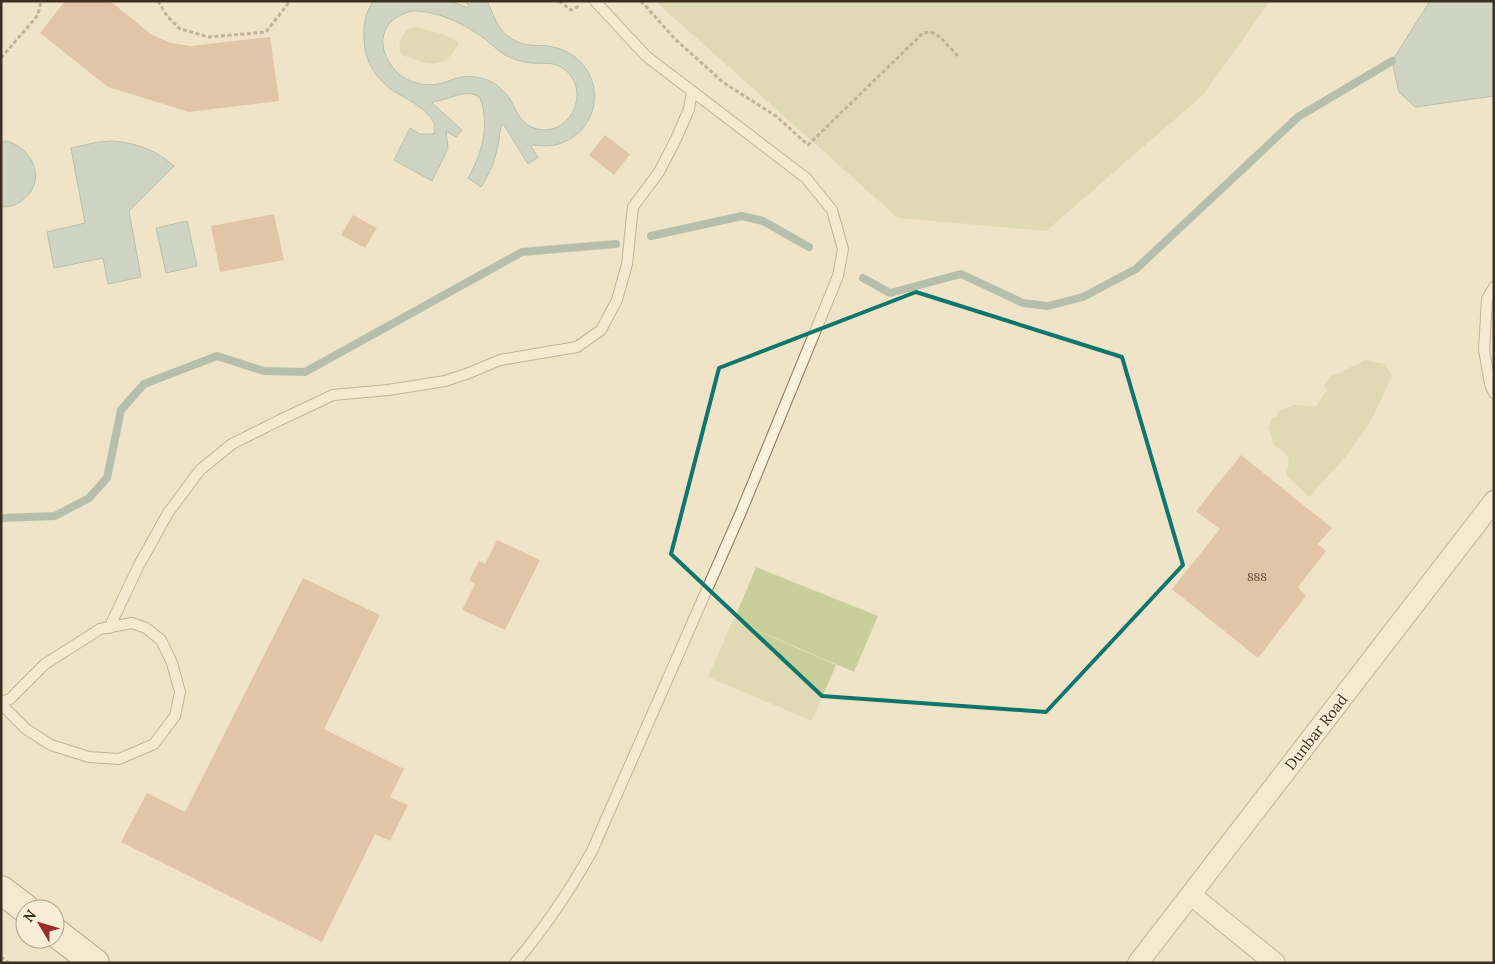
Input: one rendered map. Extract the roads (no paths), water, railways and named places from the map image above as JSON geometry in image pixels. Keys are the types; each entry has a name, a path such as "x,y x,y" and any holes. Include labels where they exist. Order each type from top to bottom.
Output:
{"main road":[{"path":"1,890 15,901"},
{"path":"65,940 95,963"}],"street":[{"name":"Dunbar Road","path":"1138,963 1494,501"},
{"path":"1191,895 1275,963"}],"lane":[{"path":"515,963 568,893 592,851 741,512 838,276 843,249 832,210 806,178 646,56 595,1"},
{"path":"109,628 139,565 168,513 200,470 232,444 333,395 388,390 445,381 500,360 577,347 602,330 617,300 627,264 633,207 659,172 676,139 688,109 692,91"},
{"path":"1494,287 1487,299 1484,350 1490,384 1494,393"},
{"path":"132,623 146,628 161,640 172,662 180,692 175,716 154,744 120,759 89,757 51,745 26,729 1,703 10,699 45,664 100,630 132,623"}],"water":[{"path":"373,1 450,1 468,8 469,6 465,1 487,1 499,27 512,39 523,44 548,46 565,51 583,65 590,75 594,97 593,109 588,121 576,135 565,142 547,146 532,145 531,147 538,157 528,164 504,125 501,125 495,157 481,187 468,178 481,149 484,129 483,108 480,98 475,95 458,95 432,103 462,130 456,137 446,131 448,148 432,181 394,160 410,128 420,134 434,134 435,127 430,116 425,111 391,89 378,77 370,64 366,54 364,33 368,10","holes":["411,11 420,11 458,22 486,40 496,49 514,59 560,66 572,78 576,88 577,99 574,110 568,119 560,126 549,130 532,127 523,121 504,91 482,78 461,77 435,85 419,84 404,78 392,67 386,57 383,38 387,27 396,18"]},
{"path":"1430,1 1494,1 1494,96 1415,107 1399,92 1392,61"},
{"path":"7,141 17,145 31,159 36,177 34,186 29,194 20,202 11,206 1,207 1,142"},
{"path":"112,141 146,148 174,166 129,211 141,277 108,284 103,258 54,268 47,232 85,223 71,148"},
{"path":"187,221 197,266 166,273 156,228"}],"waterway":[{"path":"863,278 890,293 961,274 1023,303 1048,306 1083,297 1136,269 1298,117 1392,61"},
{"path":"651,236 742,216 763,221 809,247"},
{"path":"1,518 55,516 89,498 107,478 121,410 144,384 217,356 264,371 305,372 522,252 616,244"}]}
